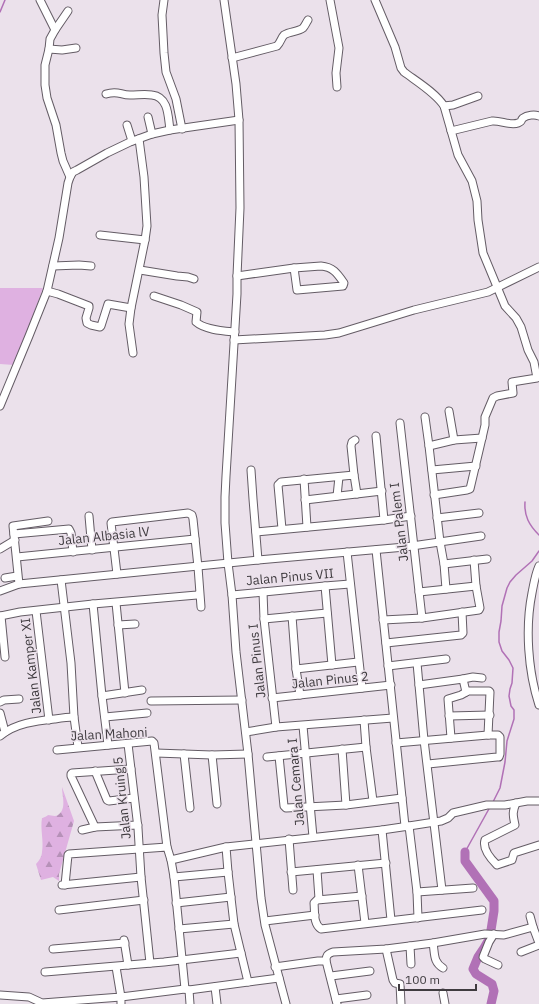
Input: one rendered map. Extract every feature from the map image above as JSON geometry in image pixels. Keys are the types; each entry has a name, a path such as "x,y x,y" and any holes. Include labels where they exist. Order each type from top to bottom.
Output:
{"street":[{"path":"40,0 55,30"},
{"path":"164,0 162,15 166,72 176,99 182,129"},
{"path":"224,0 236,84 239,120 240,202 237,294 225,497 225,523 236,652 246,732 261,898 275,967 286,1004"},
{"path":"330,0 339,48 336,73 337,87"},
{"path":"375,0 395,47 401,68 404,72 432,93 444,106 458,154 472,181 477,201 483,253 505,306 521,326 529,354 534,362 538,377 512,382 513,393 494,398 485,418 485,425 476,466 469,489 434,495"},
{"path":"68,11 50,39 50,49 45,65 45,89 56,125 62,157 70,176"},
{"path":"232,58 277,46 285,34 302,29 308,20"},
{"path":"50,49 62,50 76,48"},
{"path":"106,94 113,92 125,95 153,95 159,97 166,105 170,130"},
{"path":"444,106 453,105 478,96"},
{"path":"451,131 492,121 514,124 519,122 524,117 535,115 539,116"},
{"path":"148,117 152,134"},
{"path":"0,406 47,291 59,238 70,176 73,172 87,163 119,147 152,134 239,120"},
{"path":"127,125 132,141"},
{"path":"133,353 129,324 147,226 139,139"},
{"path":"100,235 145,240"},
{"path":"53,266 79,264 91,266"},
{"path":"237,276 294,268 328,266 332,268 339,276 344,282 344,285 342,287 299,290 296,288 294,268"},
{"path":"234,340 325,335 342,332 414,310 488,292 539,267"},
{"path":"140,270 194,279"},
{"path":"47,291 89,306 86,318 87,323 100,327 108,304 131,308"},
{"path":"154,296 197,312 196,322 202,326 235,332"},
{"path":"450,411 454,440"},
{"path":"425,417 446,589"},
{"name":"Jalan Palem I","path":"400,423 422,618"},
{"path":"376,436 384,520"},
{"path":"429,446 454,440 482,438"},
{"path":"355,440 352,442 351,446 357,494"},
{"path":"432,470 476,466"},
{"path":"251,470 258,560"},
{"path":"282,529 278,485 281,482 354,475"},
{"path":"337,496 339,477"},
{"path":"304,480 307,527"},
{"path":"305,500 382,491"},
{"path":"117,574 111,523 113,521 188,513 193,517 201,607"},
{"path":"437,518 479,513"},
{"path":"90,516 92,550"},
{"path":"256,532 384,520 411,516"},
{"path":"19,584 13,526 48,521"},
{"path":"0,549 15,537 69,529 74,552"},
{"path":"0,591 19,584 258,560 376,550 481,536"},
{"name":"Jalan Albasia lV","path":"17,558 195,539"},
{"path":"376,550 402,798 416,892 418,918"},
{"path":"347,552 362,688"},
{"path":"444,564 487,559"},
{"path":"384,620 422,618 479,610 474,560"},
{"path":"539,566 534,579 528,615 529,647 536,677 539,704"},
{"path":"5,578 17,576"},
{"path":"61,580 71,664 74,717 78,747"},
{"name":"Jalan Pinus VII","path":"232,595 350,584"},
{"path":"325,586 332,665"},
{"path":"419,592 476,586"},
{"name":"Jalan Pinus I","path":"263,592 264,619 276,727"},
{"path":"5,657 1,616 20,612 199,594"},
{"path":"116,602 125,693"},
{"path":"93,604 108,745"},
{"name":"Jalan Kamper XI","path":"36,611 49,720"},
{"path":"386,643 461,635 463,632 462,612"},
{"path":"264,619 327,613"},
{"path":"292,616 296,669 300,695"},
{"path":"118,625 136,624"},
{"path":"388,666 446,659"},
{"path":"296,669 358,662"},
{"path":"417,663 424,740 442,890"},
{"path":"122,673 130,672"},
{"path":"419,685 472,677 482,678"},
{"path":"463,679 466,692"},
{"name":"Jalan Pinus 2","path":"272,698 390,686"},
{"path":"102,696 142,690"},
{"path":"451,738 448,699 470,691 489,691 490,715 488,735"},
{"path":"0,702 4,700 18,699"},
{"path":"151,701 242,700"},
{"path":"0,713 2,734 22,724 74,717"},
{"path":"105,717 147,713"},
{"path":"449,716 490,715"},
{"path":"246,732 276,727 393,718"},
{"path":"364,720 366,747 374,801"},
{"name":"Jalan Cemara I","path":"303,726 313,837"},
{"path":"396,743 488,735 498,735 500,737 499,757 428,764"},
{"name":"Jalan Mahoni","path":"57,750 152,741 154,743 167,847 174,877 181,960 190,1004"},
{"name":"Jalan Kruing 5","path":"128,744 138,825 141,877 150,963"},
{"path":"267,757 366,747"},
{"path":"342,749 346,804"},
{"path":"156,753 212,755 248,754"},
{"path":"184,754 190,808"},
{"path":"212,755 217,804"},
{"path":"279,756 284,806 286,808 402,798"},
{"path":"95,827 71,774 131,769"},
{"path":"95,771 107,800 110,801 134,798"},
{"path":"171,860 226,847 288,839 382,830 435,822 445,820 453,813 487,805 505,805 532,800 539,801"},
{"path":"516,803 513,810 516,826 485,841 484,846 487,854 496,865 512,860 514,853 539,845"},
{"path":"82,830 95,827 138,825"},
{"path":"382,830 391,920"},
{"path":"288,839 293,890"},
{"path":"141,877 63,885 69,854 167,847"},
{"path":"226,847 234,924 248,982"},
{"path":"291,872 386,863"},
{"path":"358,865 365,923"},
{"path":"317,870 319,899"},
{"path":"174,877 228,872"},
{"path":"416,892 473,888"},
{"path":"362,896 316,900 314,903 316,925 321,929 482,910"},
{"path":"176,903 231,897"},
{"path":"59,910 144,900"},
{"path":"265,921 315,915"},
{"path":"521,952 539,944 530,916"},
{"path":"179,929 234,924"},
{"path":"367,995 337,1002 326,961 326,956 328,953 386,949 490,934 508,934 533,927"},
{"path":"490,934 489,942 483,957 498,965"},
{"path":"54,949 125,941 128,966"},
{"path":"433,943 436,962 443,968"},
{"path":"410,946 411,964"},
{"path":"386,949 393,980 395,983 400,984 402,1004"},
{"path":"44,972 128,966 242,953"},
{"path":"275,967 326,961"},
{"path":"116,967 121,1000"},
{"path":"331,976 370,971"},
{"path":"0,995 29,997 42,1002 121,1000 279,978"},
{"path":"215,987 217,1004"},
{"path":"443,993 446,1004"}],"green space":[{"path":"0,288 43,288 14,365 0,364"},
{"path":"62,787 74,821 59,874 59,881 53,877 41,880 36,864 42,854 42,818 48,815 57,816 61,812 63,806"}],"waterway":[{"path":"0,12 5,0"},
{"path":"525,502 525,512 528,520 532,528 539,535"},
{"path":"493,802 500,788 507,741 514,719 514,710 511,706 509,696 513,668 502,651 499,642 502,606 510,582 532,561 539,551"},
{"path":"465,852 490,807"},
{"path":"465,852 465,861 494,901 494,911 488,941 478,957 473,969 476,974 492,984 494,991 491,1004"}]}
